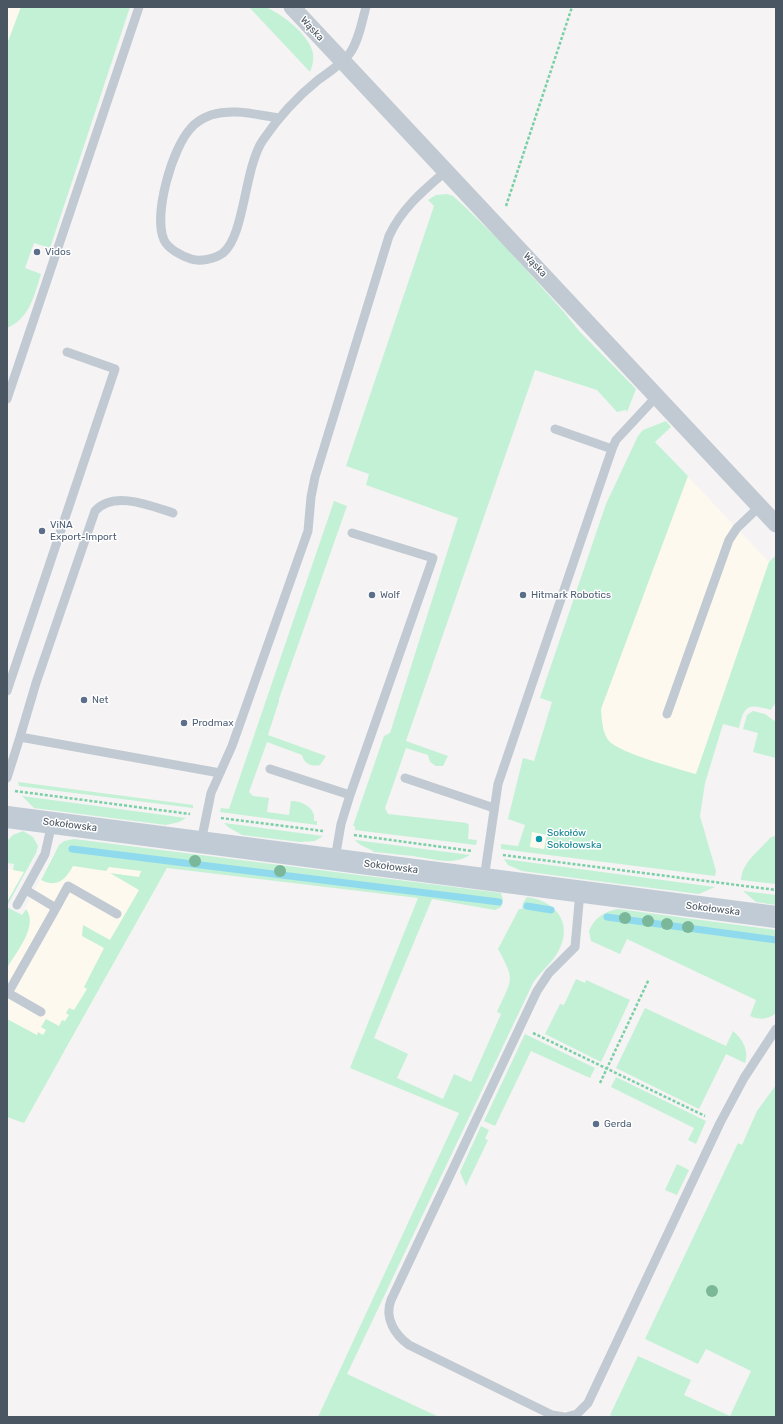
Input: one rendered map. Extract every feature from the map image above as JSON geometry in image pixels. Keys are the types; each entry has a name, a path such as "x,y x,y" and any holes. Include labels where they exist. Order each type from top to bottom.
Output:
{"street":[{"name":"Wąska","path":"292,7 776,524"},
{"name":"Sokołowska","path":"7,817 776,917"}],"lane":[{"path":"7,399 139,7"},
{"path":"279,118 240,111 224,112 198,121 190,129 175,156 162,203 161,222 164,241 177,253 192,259 203,260 222,254 230,245 239,220 252,163 262,141 279,118 317,81 342,61 353,48 366,7"},
{"path":"201,842 211,793 232,746 308,531 314,477 389,236 395,223 407,207 446,171"},
{"path":"7,691 115,369 67,352"},
{"path":"484,879 494,808 502,770 612,449 616,440 657,396"},
{"path":"555,429 612,449"},
{"path":"7,778 36,683 95,511 99,507 106,504 118,502 138,502 173,513"},
{"path":"667,714 728,540 737,528 760,506"},
{"path":"335,859 339,833 350,795 433,558 352,533"},
{"path":"20,737 220,773"},
{"path":"270,769 350,795"},
{"path":"405,778 494,808"},
{"path":"17,905 46,850 52,822"},
{"path":"41,1012 8,993 68,886 117,914"},
{"path":"26,890 56,908"},
{"path":"580,892 575,947 561,960 542,982 391,1300 388,1310 394,1330 402,1341 552,1415 565,1417 577,1414 588,1403 720,1123 744,1078 776,1029"}],"path":[{"path":"496,224 506,209 572,7"},
{"path":"14,791 776,890"},
{"path":"600,1083 649,979"},
{"path":"520,1026 720,1123"}],"shaded area":[{"path":"7,7 21,7 7,44"},
{"path":"655,442 769,562 665,864 518,846"},
{"path":"55,851 167,868 65,1051 7,1019 7,943"},
{"path":"7,869 24,871 7,902"}],"green space":[{"name":"Vidos","path":"21,7 130,7 50,248 34,243 25,268 41,274 30,306 15,324 7,328 7,44"},
{"path":"249,7 265,7 272,10 287,20 301,33 311,47 313,54 313,63 310,72"},
{"path":"447,194 453,196 503,244 580,332 636,389 627,412 626,410 617,412 597,390 535,370 406,741 448,756 443,766 436,766 430,762 428,755 406,748 385,808 388,814 467,823 469,825 468,839 477,840 476,845 355,830 355,826 353,826 384,736 390,733 458,518 366,485 369,474 346,466 434,206 428,200 436,195"},
{"path":"666,421 671,427 655,442 688,476 601,709 605,735 610,742 637,756 696,774 769,562 776,555 776,702 771,710 752,707 745,710 739,728 723,724 705,783 700,816 716,871 715,876 501,849 501,844 518,846 525,825 508,819 523,758 534,761 552,702 540,698 606,504 638,436 643,430","holes":["532,832 547,835 544,849 530,847"]},
{"path":"334,501 347,506 279,699 268,735 326,756 320,765 314,766 306,763 302,755 267,742 249,792 253,796 269,798 267,812 289,815 291,801 300,802 311,809 314,816 314,821 317,821 317,825 220,812 221,808 229,809"},
{"path":"753,711 765,714 776,722 776,758 753,752 758,733 743,729 747,715"},
{"path":"18,782 193,805 193,808 19,786"},
{"path":"22,796 186,818 179,822 166,825 34,808"},
{"path":"224,823 323,836 315,841 300,842 242,835"},
{"path":"23,831 33,837 38,846 36,853 7,906 7,902 24,872 13,870 14,864 8,863 7,868 7,841 13,835"},
{"path":"774,836 776,837 776,884 741,880 744,868 748,862 770,838"},
{"path":"74,839 501,893 503,900 501,907 495,910 432,899 374,1038 408,1054 397,1078 443,1099 454,1074 471,1082 501,1014 497,1012 509,986 510,974 498,949 519,909 522,909 523,903 527,897 546,903 559,915 563,923 564,932 558,952 533,983 347,1374 439,1417 318,1417 459,1113 350,1068 418,898 167,868 24,1123 7,1117 7,1019 37,1035 38,1032 43,1035 46,1030 41,1027 46,1019 59,1026 62,1020 65,1021 69,1015 66,1013 69,1008 74,1010 87,989 84,987 104,948 82,936 83,925 110,940 139,890 110,873 139,877 141,871 109,867 106,871 73,866 64,879 56,883 41,880 59,845 64,841"},
{"path":"355,840 470,855 459,860 448,861 374,852 360,845"},
{"path":"504,859 715,887 699,894 597,881 522,871 508,865"},
{"path":"743,891 776,895 776,905 756,902"},
{"path":"7,907 22,915 26,909 30,923 25,939 7,968"},
{"path":"618,909 776,930 776,1013 763,1019 750,1016 756,1000 627,939 620,954 591,941 589,931 594,922 604,913"},
{"path":"576,979 585,983 586,980 630,1000 601,1062 545,1034 560,1004 564,1005"},
{"path":"645,1008 726,1046 733,1031 742,1041 746,1050 745,1063 726,1054 699,1109 616,1068"},
{"path":"525,1034 595,1068 590,1078 531,1051 495,1126 484,1121"},
{"path":"616,1077 706,1121 696,1144 688,1140 694,1128 611,1087"},
{"path":"776,1085 776,1417 614,1417 610,1415 638,1356 691,1380 684,1395 730,1416 751,1371 706,1349 698,1364 645,1339 738,1143 742,1145 757,1111"},
{"path":"481,1126 489,1130 485,1139 488,1140 466,1186 460,1172"},
{"path":"677,1164 689,1170 677,1195 665,1190"}],"waterway":[{"path":"72,849 499,902"},
{"path":"527,906 551,910"},
{"path":"607,917 776,940"}],"place":[{"name":"Vidos","path":"37,252"},
{"name":"ViNA Export-Import","path":"42,531"},
{"name":"Wolf","path":"372,595"},
{"name":"Hitmark Robotics","path":"523,595"},
{"name":"Net","path":"84,700"},
{"name":"Prodmax","path":"184,723"},
{"name":"Sokołów Sokołowska","path":"539,839"},
{"name":"Gerda","path":"596,1124"}]}
